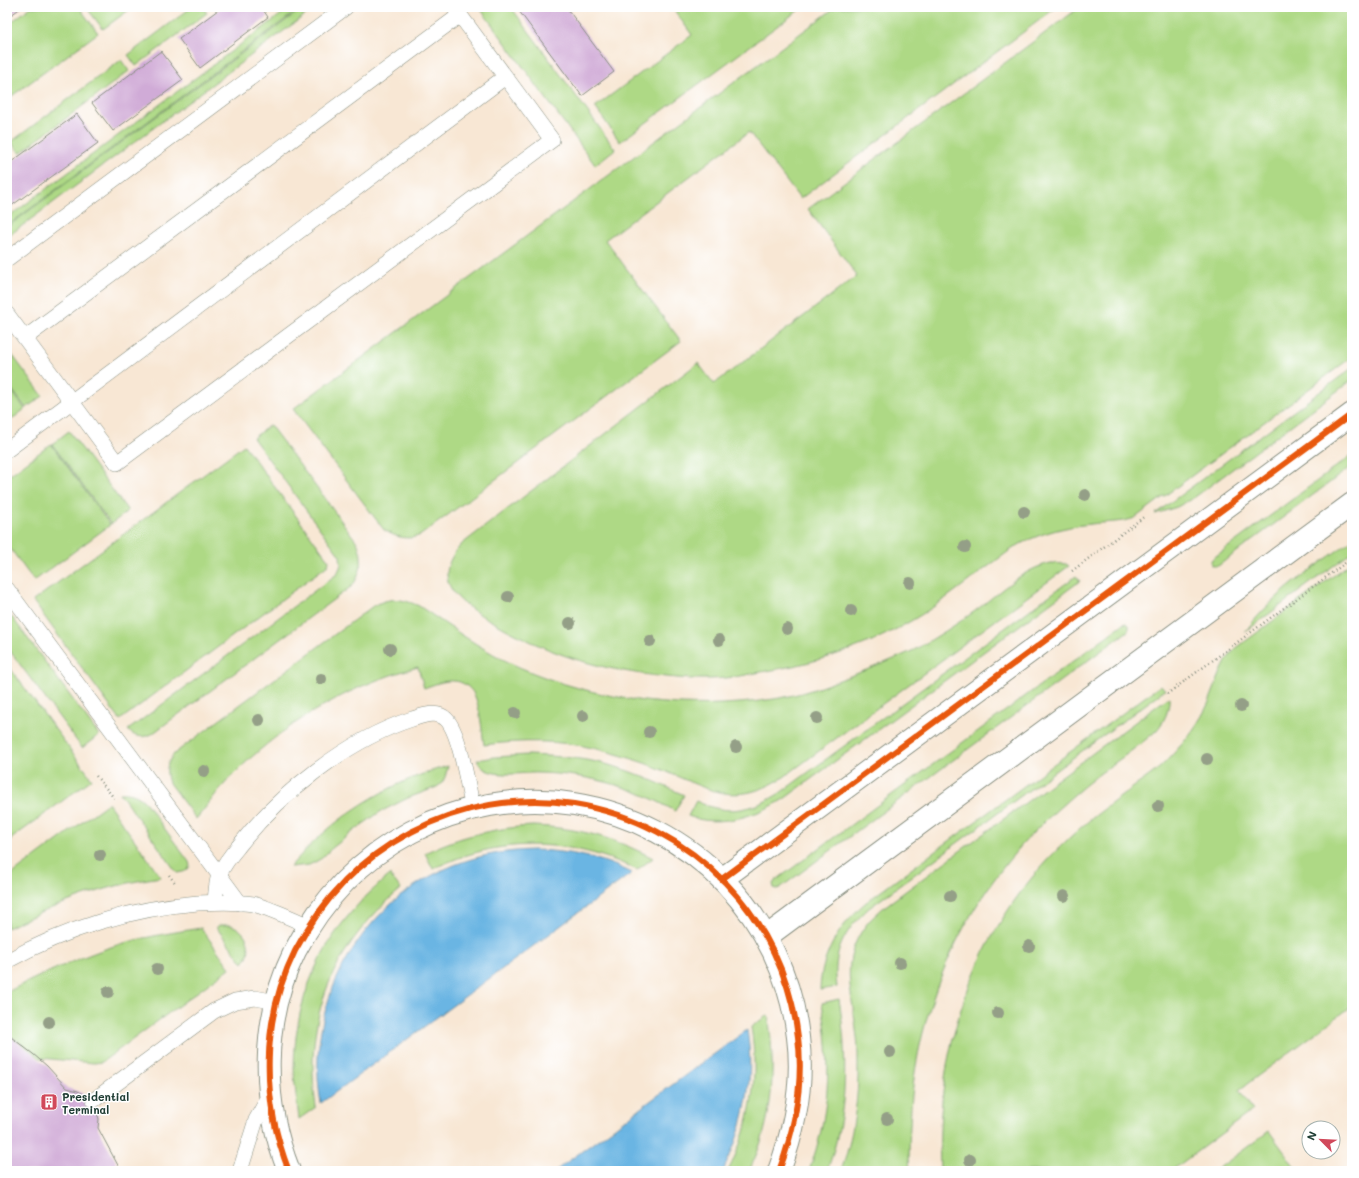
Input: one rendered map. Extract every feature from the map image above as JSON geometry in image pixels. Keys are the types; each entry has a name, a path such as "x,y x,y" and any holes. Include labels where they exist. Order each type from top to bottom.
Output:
{"street":[{"path":"722,879 1352,414"},
{"path":"766,937 1352,504"},
{"path":"289,1171 281,1152 269,1097 269,1042 276,1002 291,961 309,926 336,890 355,871 377,853 400,838 425,825 451,815 473,809 505,803 540,801 588,806 641,823 666,836 690,851 711,868 731,888 749,910 777,958 787,984 799,1038 800,1066 798,1101 788,1149 779,1171"}],"lane":[{"path":"7,259 346,7"},
{"path":"7,314 117,463 552,140 457,11 25,338"},
{"path":"7,450 505,77"},
{"path":"7,589 240,903"},
{"path":"214,902 219,875 236,848 259,821 285,796 313,773 356,745 397,724 426,714 439,715 446,718 458,741 473,809"},
{"path":"7,961 68,933 118,916 168,906 214,902 252,904 309,926"},
{"path":"94,1100 214,1012 235,1001 255,998 276,1002"},
{"path":"240,1171 256,1120 269,1097"}],"path":[{"path":"1072,571 1145,516"},
{"path":"1167,694 1352,558"},
{"path":"96,776 114,798"}],"green space":[{"path":"31,7 79,7 98,33 7,99 7,25"},
{"path":"86,7 133,7 103,29"},
{"path":"192,7 203,7 207,13 136,66 128,55"},
{"path":"291,7 302,7 7,226 7,218"},
{"path":"304,7 316,7 7,237 7,227"},
{"path":"479,7 511,7 615,149 595,165"},
{"path":"672,7 803,7 620,142 595,107 692,35"},
{"path":"836,7 1057,7 800,199 749,132 605,240 681,341 421,535 406,538 393,535 384,530 293,409"},
{"path":"1080,7 1352,7 1352,357 1135,518 1119,522 1069,527 1027,540 921,615 875,640 839,654 801,664 718,679 666,677 637,673 607,668 578,660 543,647 481,615 459,599 452,590 448,580 447,569 452,557 462,544 698,363 714,384 857,276 808,209"},
{"path":"121,60 129,71 20,153 11,142"},
{"path":"7,348 43,396 26,408 7,383"},
{"path":"1352,368 1352,380 1195,497 1177,507 1155,514"},
{"path":"9,387 25,409 7,423 7,388"},
{"path":"270,425 357,542 361,553 361,565 358,576 352,586 152,734 142,737 133,735 128,730 337,574 341,565 340,556 253,438"},
{"path":"69,431 128,511 111,524 52,444"},
{"path":"51,444 110,525 34,581 7,544 7,477"},
{"path":"244,445 329,561 328,565 120,720 33,601"},
{"path":"1352,455 1352,466 1218,566 1211,565 1212,559"},
{"path":"1352,540 1352,552 1245,632 1256,618 1282,593 1309,571"},
{"path":"1352,562 1352,1006 1239,1090 1253,1110 1171,1171 940,1171 940,1125 945,1080 953,1036 966,994 984,952 1006,913 1033,877 1064,843 1098,813 1159,768 1182,744 1201,717 1209,702 1223,667 1235,649"},
{"path":"1051,563 1066,564 1069,566 784,777 766,787 750,792 735,794 707,789 637,760 583,746 555,742 512,742 484,745 478,705 474,694 470,689 466,685 457,681 446,681 424,688 418,667 390,675 362,686 310,714 285,731 261,749 239,769 219,790 196,819 169,783 168,779 167,767 175,753 373,606 385,601 401,600 419,606 468,639 506,661 549,679 580,689 644,701 677,704 742,703 774,699 803,693 906,654 930,641 975,611 1002,589 1030,570"},
{"path":"1076,576 1080,581 784,799 762,811 738,818 712,821 688,816 696,801 718,809 729,810 759,804 780,793"},
{"path":"12,617 99,735 82,748 7,647 7,621"},
{"path":"1126,623 1129,625 1128,631 780,888 774,888 773,884 775,881"},
{"path":"7,664 92,779 7,842"},
{"path":"1161,685 1165,690 869,908 853,925 842,943 836,963 837,987 820,990 824,965 833,942 847,921 865,903"},
{"path":"1169,697 1169,707 1166,716 1156,731 1091,780 1045,821 1017,850 992,882 970,916 936,989 924,1027 916,1067 911,1107 909,1147 910,1171 841,1171 852,1132 858,1076 858,1042 850,989 850,963 852,951 866,925 884,907"},
{"path":"528,755 552,756 592,761 616,767 639,775 684,795 675,811 635,791 594,779 552,774 495,773 487,771 481,767 477,760 495,757"},
{"path":"448,766 442,783 437,787 408,798 380,812 317,861 309,865 290,867 306,849 324,833 362,804 403,782"},
{"path":"120,793 134,795 146,803 189,862 190,866 188,869 177,873"},
{"path":"108,803 161,877 141,880 82,896 7,928 7,878"},
{"path":"533,826 580,831 595,835 623,844 653,858 637,870 612,859 561,847 535,845 509,846 458,858 433,869 425,853 451,842 478,834"},
{"path":"390,875 401,889 377,911 357,935 340,960 328,986 319,1014 314,1043 313,1074 316,1107 299,1119 294,1073 296,1038 301,1010 309,984 320,959 333,936 349,914 368,894"},
{"path":"220,925 230,925 236,927 245,935 249,946 247,958 243,963 216,927"},
{"path":"201,928 230,968 102,1062 94,1063 40,1058 7,1033 7,992 82,958 117,945 165,934"},
{"path":"839,999 845,1065 839,1129 827,1171 809,1171 821,1129 827,1088 827,1047 822,1003"},
{"path":"768,1015 771,1035 772,1075 771,1094 764,1133 749,1171 728,1171 743,1136 752,1100 754,1064 751,1027"},
{"path":"1269,1131 1298,1171 1215,1171"}],"water":[{"path":"533,850 571,853 584,856 620,867 632,873 321,1103 318,1067 321,1032 329,998 343,965 362,936 386,909 413,887 445,869 456,864 488,855"},
{"path":"747,1030 750,1066 746,1102 737,1137 723,1171 555,1171"}],"building":[{"path":"7,7 22,7 7,18"},
{"path":"222,7 261,7 268,17 200,68 179,39"},
{"path":"516,7 566,7 614,72 582,96"},
{"path":"161,51 183,80 113,131 92,103"},
{"path":"77,114 98,143 7,209 7,165"},
{"name":"Presidential Terminal","path":"7,1034 47,1066 67,1088 78,1091 88,1097 95,1107 99,1119 98,1128 121,1171 7,1171"}],"cycle path":[{"path":"722,879 1352,414"},
{"path":"289,1171 273,1116 269,1060 271,1032 276,1004 284,977 295,951 305,933 330,898 344,883 359,868 392,843 411,832 449,815 490,805 532,801 574,804 617,815 657,832 693,854 725,883 752,916 774,953 789,993 800,1054 799,1088 794,1122 779,1171"}],"place":[{"name":"Presidential Terminal","path":"49,1102"}]}
